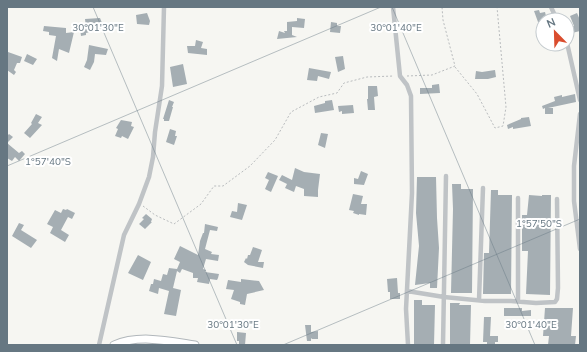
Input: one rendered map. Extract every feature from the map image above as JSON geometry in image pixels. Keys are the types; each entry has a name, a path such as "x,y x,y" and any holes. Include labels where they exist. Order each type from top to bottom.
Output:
{"main road":[{"path":"114,345 138,339 195,345"}],"street":[{"path":"99,345 124,235 139,204 149,178 153,157 154,132 162,86 164,7"},
{"path":"393,7 400,76 407,85 411,96 412,193 406,309 408,345"},
{"path":"569,52 580,100"},
{"path":"580,114 574,166 574,201 580,249"},
{"path":"443,345 446,176"},
{"path":"479,300 483,188"},
{"path":"518,198 518,302"},
{"path":"407,291 444,297 479,300 536,303 555,302 558,299 557,199"}],"path":[{"path":"442,7 443,20 455,66 477,94 495,128 503,126 506,107 497,7"},
{"path":"139,204 155,215 174,224 201,204 214,186 223,186 250,166 275,140 291,112 319,97 337,93 344,82 367,77 432,75 455,66"}],"building":[{"path":"147,13 150,21 149,25 137,24 136,15"},
{"path":"577,13 580,20 580,31 575,32 575,14"},
{"path":"100,18 104,28 81,36 80,28 86,28 85,19"},
{"path":"297,18 305,19 304,28 292,27 292,35 297,37 277,39 279,31 285,33 284,31 287,31 287,22 297,21"},
{"path":"331,22 337,23 337,26 341,26 340,33 330,32"},
{"path":"44,26 66,28 66,33 74,32 69,53 59,49 57,61 52,58 56,36 49,35 49,32 43,31"},
{"path":"196,40 203,42 201,48 207,49 207,55 188,53 187,46 195,46"},
{"path":"89,45 108,49 106,55 95,54 94,62 90,70 84,67 87,60"},
{"path":"8,52 22,57 20,63 17,63 14,70 16,72 14,75 7,70"},
{"path":"27,54 37,59 33,65 24,61"},
{"path":"343,56 345,69 338,72 335,57"},
{"path":"183,64 187,84 173,87 170,67"},
{"path":"309,68 331,72 329,79 318,76 317,81 307,80"},
{"path":"495,70 496,77 488,79 475,79 476,71 482,72"},
{"path":"439,84 440,93 420,94 420,88 432,88 432,85"},
{"path":"368,86 377,86 378,96 374,97 375,110 368,110"},
{"path":"575,94 576,102 548,108 553,108 553,114 545,114 545,108 543,109 542,106 555,101 554,97"},
{"path":"169,100 174,102 173,107 169,121 164,121 163,119"},
{"path":"332,100 334,110 315,113 314,106 325,103 325,101"},
{"path":"353,105 354,113 342,114 342,111 339,112 338,106"},
{"path":"36,114 42,117 38,123 42,125 30,138 24,133 32,124 31,123"},
{"path":"529,117 531,126 513,129 513,127 508,129 507,125 521,118"},
{"path":"121,120 132,122 131,126 134,127 128,139 122,136 121,138 115,136 118,129 116,128"},
{"path":"170,129 176,131 175,136 177,136 174,145 166,142"},
{"path":"321,133 328,134 325,148 318,145"},
{"path":"9,134 13,137 7,143 7,136"},
{"path":"7,143 19,153 22,151 25,154 19,161 15,157 12,161 7,158"},
{"path":"295,168 304,172 320,174 318,197 304,196 304,189 296,186 294,192 285,188 287,184 279,180 282,175 292,180"},
{"path":"361,171 368,174 364,185 354,184 354,178 358,179"},
{"path":"268,172 278,176 271,192 265,189 269,180 265,178"},
{"path":"417,177 436,177 439,248 437,288 430,288 430,283 415,285 419,246 416,213"},
{"path":"452,184 461,184 461,189 473,189 472,293 451,293 453,209"},
{"path":"491,190 498,190 498,195 512,195 511,294 483,294 484,253 489,253"},
{"path":"353,194 363,196 361,204 367,204 366,215 359,215 353,213 354,211 349,210"},
{"path":"529,195 551,195 550,295 526,294 528,251 522,251 522,215 527,215"},
{"path":"238,203 247,205 242,220 230,217 232,211 237,212"},
{"path":"63,209 67,209 75,213 72,219 68,217 61,230 69,235 65,242 50,233 53,227 47,224 55,210 61,213"},
{"path":"146,214 152,219 152,222 145,229 139,224 144,219 142,218"},
{"path":"19,223 24,225 21,230 37,240 31,248 12,236"},
{"path":"205,224 218,227 217,231 210,230 205,249 212,252 211,254 219,255 218,261 206,259 203,269 206,270 205,272 219,274 218,278 217,280 210,279 209,284 197,282 198,278 193,278 193,273 182,269 180,273 177,271 173,288 181,290 176,316 164,314 169,291 159,288 158,294 149,291 151,284 153,284 154,279 161,281 163,274 167,275 169,268 177,269 180,262 174,259 180,246 198,255"},
{"path":"253,247 262,250 258,262 264,262 263,268 248,265 244,262 248,255 250,255"},
{"path":"138,255 151,262 143,280 128,273"},
{"path":"397,278 400,299 390,299 387,279"},
{"path":"241,279 259,281 264,290 247,294 245,305 231,299 234,290 226,289 228,280 241,282"},
{"path":"414,300 422,300 422,305 435,305 434,345 414,345"},
{"path":"450,303 471,305 470,345 450,345"},
{"path":"504,308 522,308 522,311 531,310 531,316 504,316"},
{"path":"545,308 573,308 571,336 576,336 575,345 548,345 549,336 543,336"},
{"path":"484,317 491,317 490,336 498,336 498,342 495,342 495,345 487,345 487,342 483,342"},
{"path":"305,325 311,325 311,332 318,331 318,339 311,338 311,341 307,341"},
{"path":"237,332 246,333 245,345 239,345 239,341 237,341"}]}
